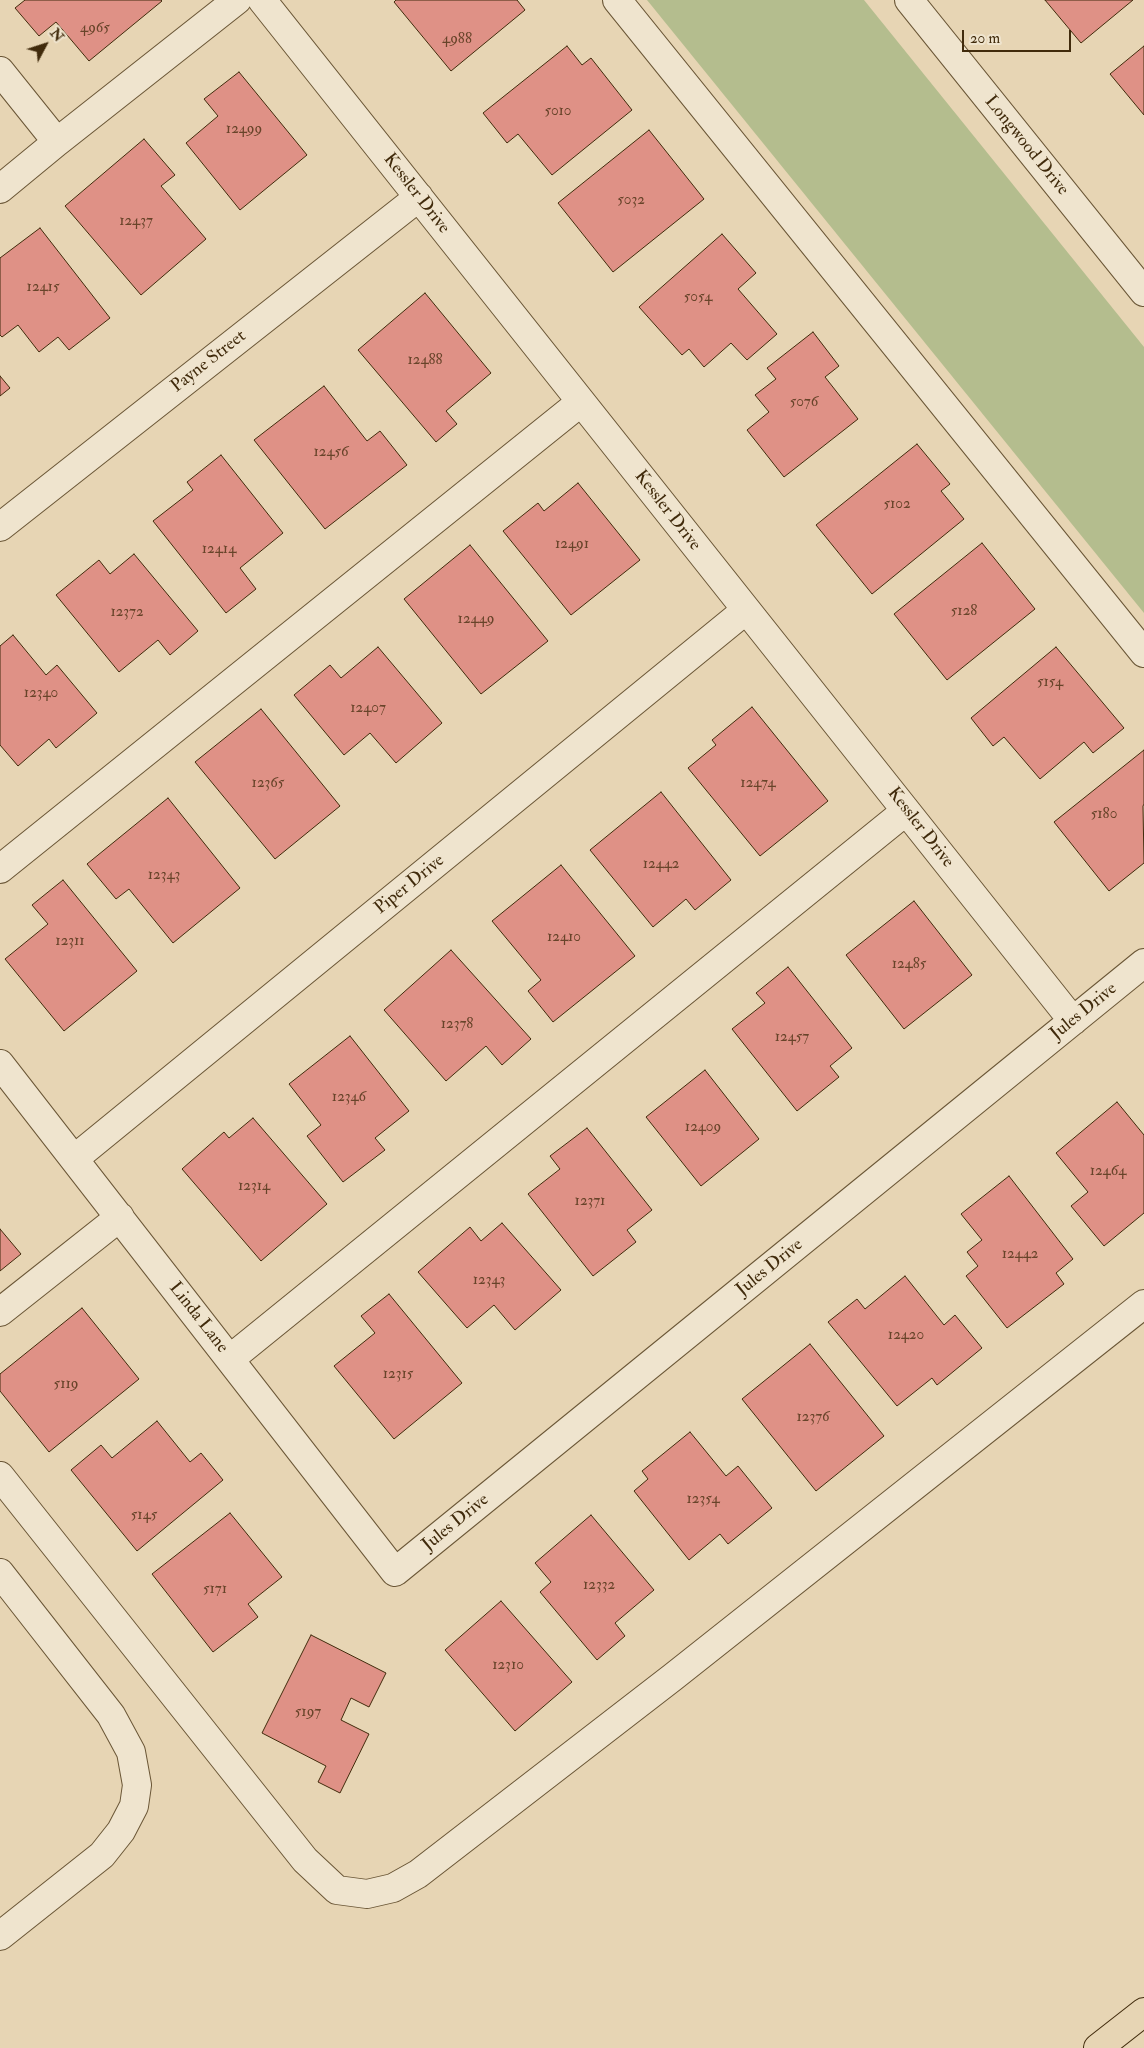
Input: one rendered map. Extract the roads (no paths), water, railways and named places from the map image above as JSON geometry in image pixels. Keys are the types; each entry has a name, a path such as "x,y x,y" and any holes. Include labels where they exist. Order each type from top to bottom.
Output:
{"main road":[{"path":"1098,2048 1144,2012"}],"street":[{"path":"0,189 237,0"},
{"name":"Kessler Drive","path":"262,0 1073,1021"},
{"path":"617,0 1144,653"},
{"name":"Longwood Drive","path":"908,0 1144,292"},
{"path":"0,71 57,142"},
{"name":"Payne Street","path":"0,527 419,198"},
{"path":"0,869 581,402"},
{"name":"Piper Drive","path":"74,1160 746,610"},
{"path":"230,1360 906,811"},
{"name":"Jules Drive","path":"395,1572 1144,963"},
{"name":"Linda Lane","path":"0,1064 395,1572"},
{"path":"0,1312 120,1218"},
{"path":"0,1476 305,1860 337,1890 367,1894 393,1888 426,1868 673,1677 1144,1304"},
{"path":"0,1573 111,1715 131,1752 137,1785 134,1806 121,1831 102,1855 0,1936"}]}
